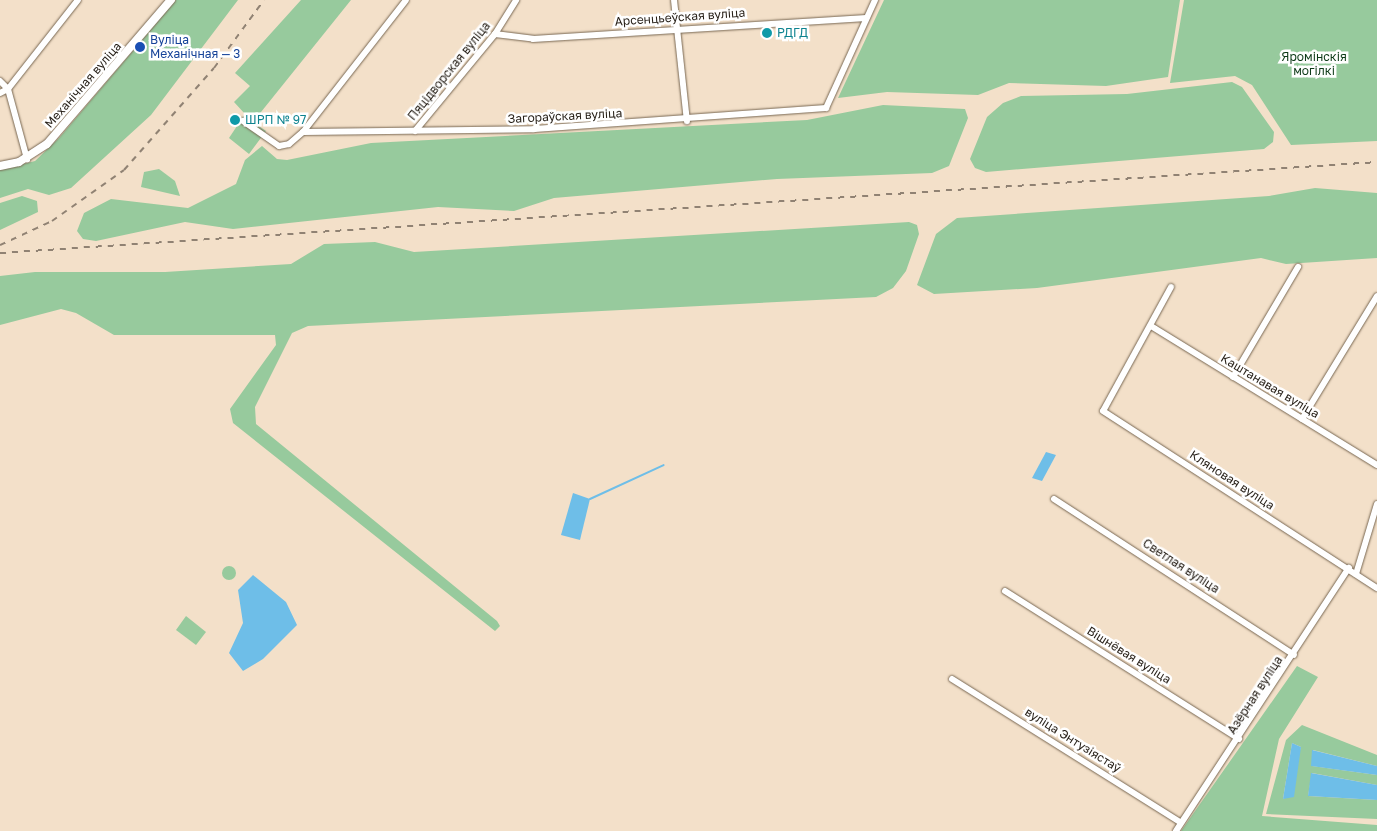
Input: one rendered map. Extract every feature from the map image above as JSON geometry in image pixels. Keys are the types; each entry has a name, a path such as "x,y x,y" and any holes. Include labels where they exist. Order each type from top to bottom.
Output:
{"street":[{"path":"0,93 8,89 78,0"},
{"name":"Механічная вуліца","path":"0,166 27,158 54,137 171,0"},
{"path":"243,121 279,146 303,132 406,0"},
{"name":"Пяцідворская вуліца","path":"415,131 495,34 516,0"},
{"path":"674,0 679,27 687,121"},
{"path":"866,18 875,0"},
{"name":"Загораўская вуліца","path":"303,132 415,131 687,121 826,108 866,18"},
{"name":"Арсенцьеўская вуліца","path":"495,34 533,39 679,27 866,18"},
{"path":"0,81 8,89 27,158"},
{"path":"1233,377 1298,267"},
{"path":"1152,326 1171,287"},
{"path":"1302,419 1377,296"},
{"name":"Каштанавая вуліца","path":"1152,326 1377,465"},
{"name":"Кляновая вуліца","path":"1152,326 1103,412 1349,568 1377,588"},
{"name":"Светлая вуліца","path":"1054,499 1294,655"},
{"path":"1356,574 1377,504"},
{"name":"Азёрная вуліца","path":"1176,831 1180,822 1240,739 1349,568"},
{"name":"Вішнёвая вуліца","path":"1004,591 1240,739"},
{"name":"вуліца Энтузіястаў","path":"952,679 1180,822"}],"green space":[{"path":"176,0 238,0 151,115 71,188 49,195 28,189 0,198 0,170 35,161 59,138"},
{"path":"301,0 351,0 253,122 266,131 249,154 229,138 245,114 234,102 250,86 235,73"},
{"path":"884,0 1180,0 1168,77 1106,86 1009,83 978,95 887,92 838,98"},
{"name":"Яромінскія могілкі","path":"1184,0 1377,0 1377,141 1291,145 1252,85 1235,76 1170,83"},
{"path":"1232,82 1242,87 1274,132 1273,142 1264,149 986,172 975,168 970,159 987,117 1003,103 1021,96 1127,94"},
{"path":"883,105 965,109 968,118 949,166 932,173 777,179 554,198 514,211 438,207 233,229 185,222 96,241 83,239 77,231 84,213 111,199 188,208 236,184 245,160 262,146 277,159 287,160 371,143 807,120"},
{"path":"159,169 175,181 180,196 141,187 144,172"},
{"path":"1315,188 1377,193 1377,258 1286,264 1261,258 1037,288 934,294 917,285 936,234 957,218 1269,196"},
{"path":"22,196 37,201 38,212 0,230 0,203"},
{"path":"909,222 917,225 919,234 906,271 893,288 876,297 308,326 292,333 255,407 256,424 497,621 500,626 495,631 233,423 230,409 276,345 275,335 114,335 76,313 61,309 0,325 0,276 35,272 165,272 291,264 324,244 375,242 414,252"},
{"path":"229,566 234,568 236,573 234,578 229,580 224,578 222,573 224,568"},
{"path":"186,616 206,632 196,645 176,630"},
{"path":"1297,666 1318,677 1279,739 1262,816 1377,825 1377,831 1181,831"},
{"path":"1302,725 1377,755 1377,766 1313,750 1312,766 1377,775 1377,785 1312,773 1308,796 1377,800 1377,819 1266,814 1286,740","holes":["1292,743 1301,747 1284,799 1283,799"]}],"water":[{"path":"1046,452 1056,455 1042,481 1032,478"},
{"path":"573,493 590,499 580,540 561,535"},
{"path":"253,575 286,602 297,625 263,659 243,671 229,653 243,623 238,590"},
{"path":"1292,743 1301,747 1294,797 1283,799"},
{"path":"1312,750 1377,766 1377,775 1311,766"},
{"path":"1311,773 1377,785 1377,800 1308,796"}],"waterway":[{"path":"590,499 664,465"}],"railway":[{"path":"0,245 52,221 124,170 214,68 264,0"},
{"path":"0,253 1377,162"}],"place":[{"name":"РДГД","path":"767,33"},
{"name":"Вуліца Механічная — 3","path":"140,47"},
{"name":"ШРП № 97","path":"235,120"}]}
